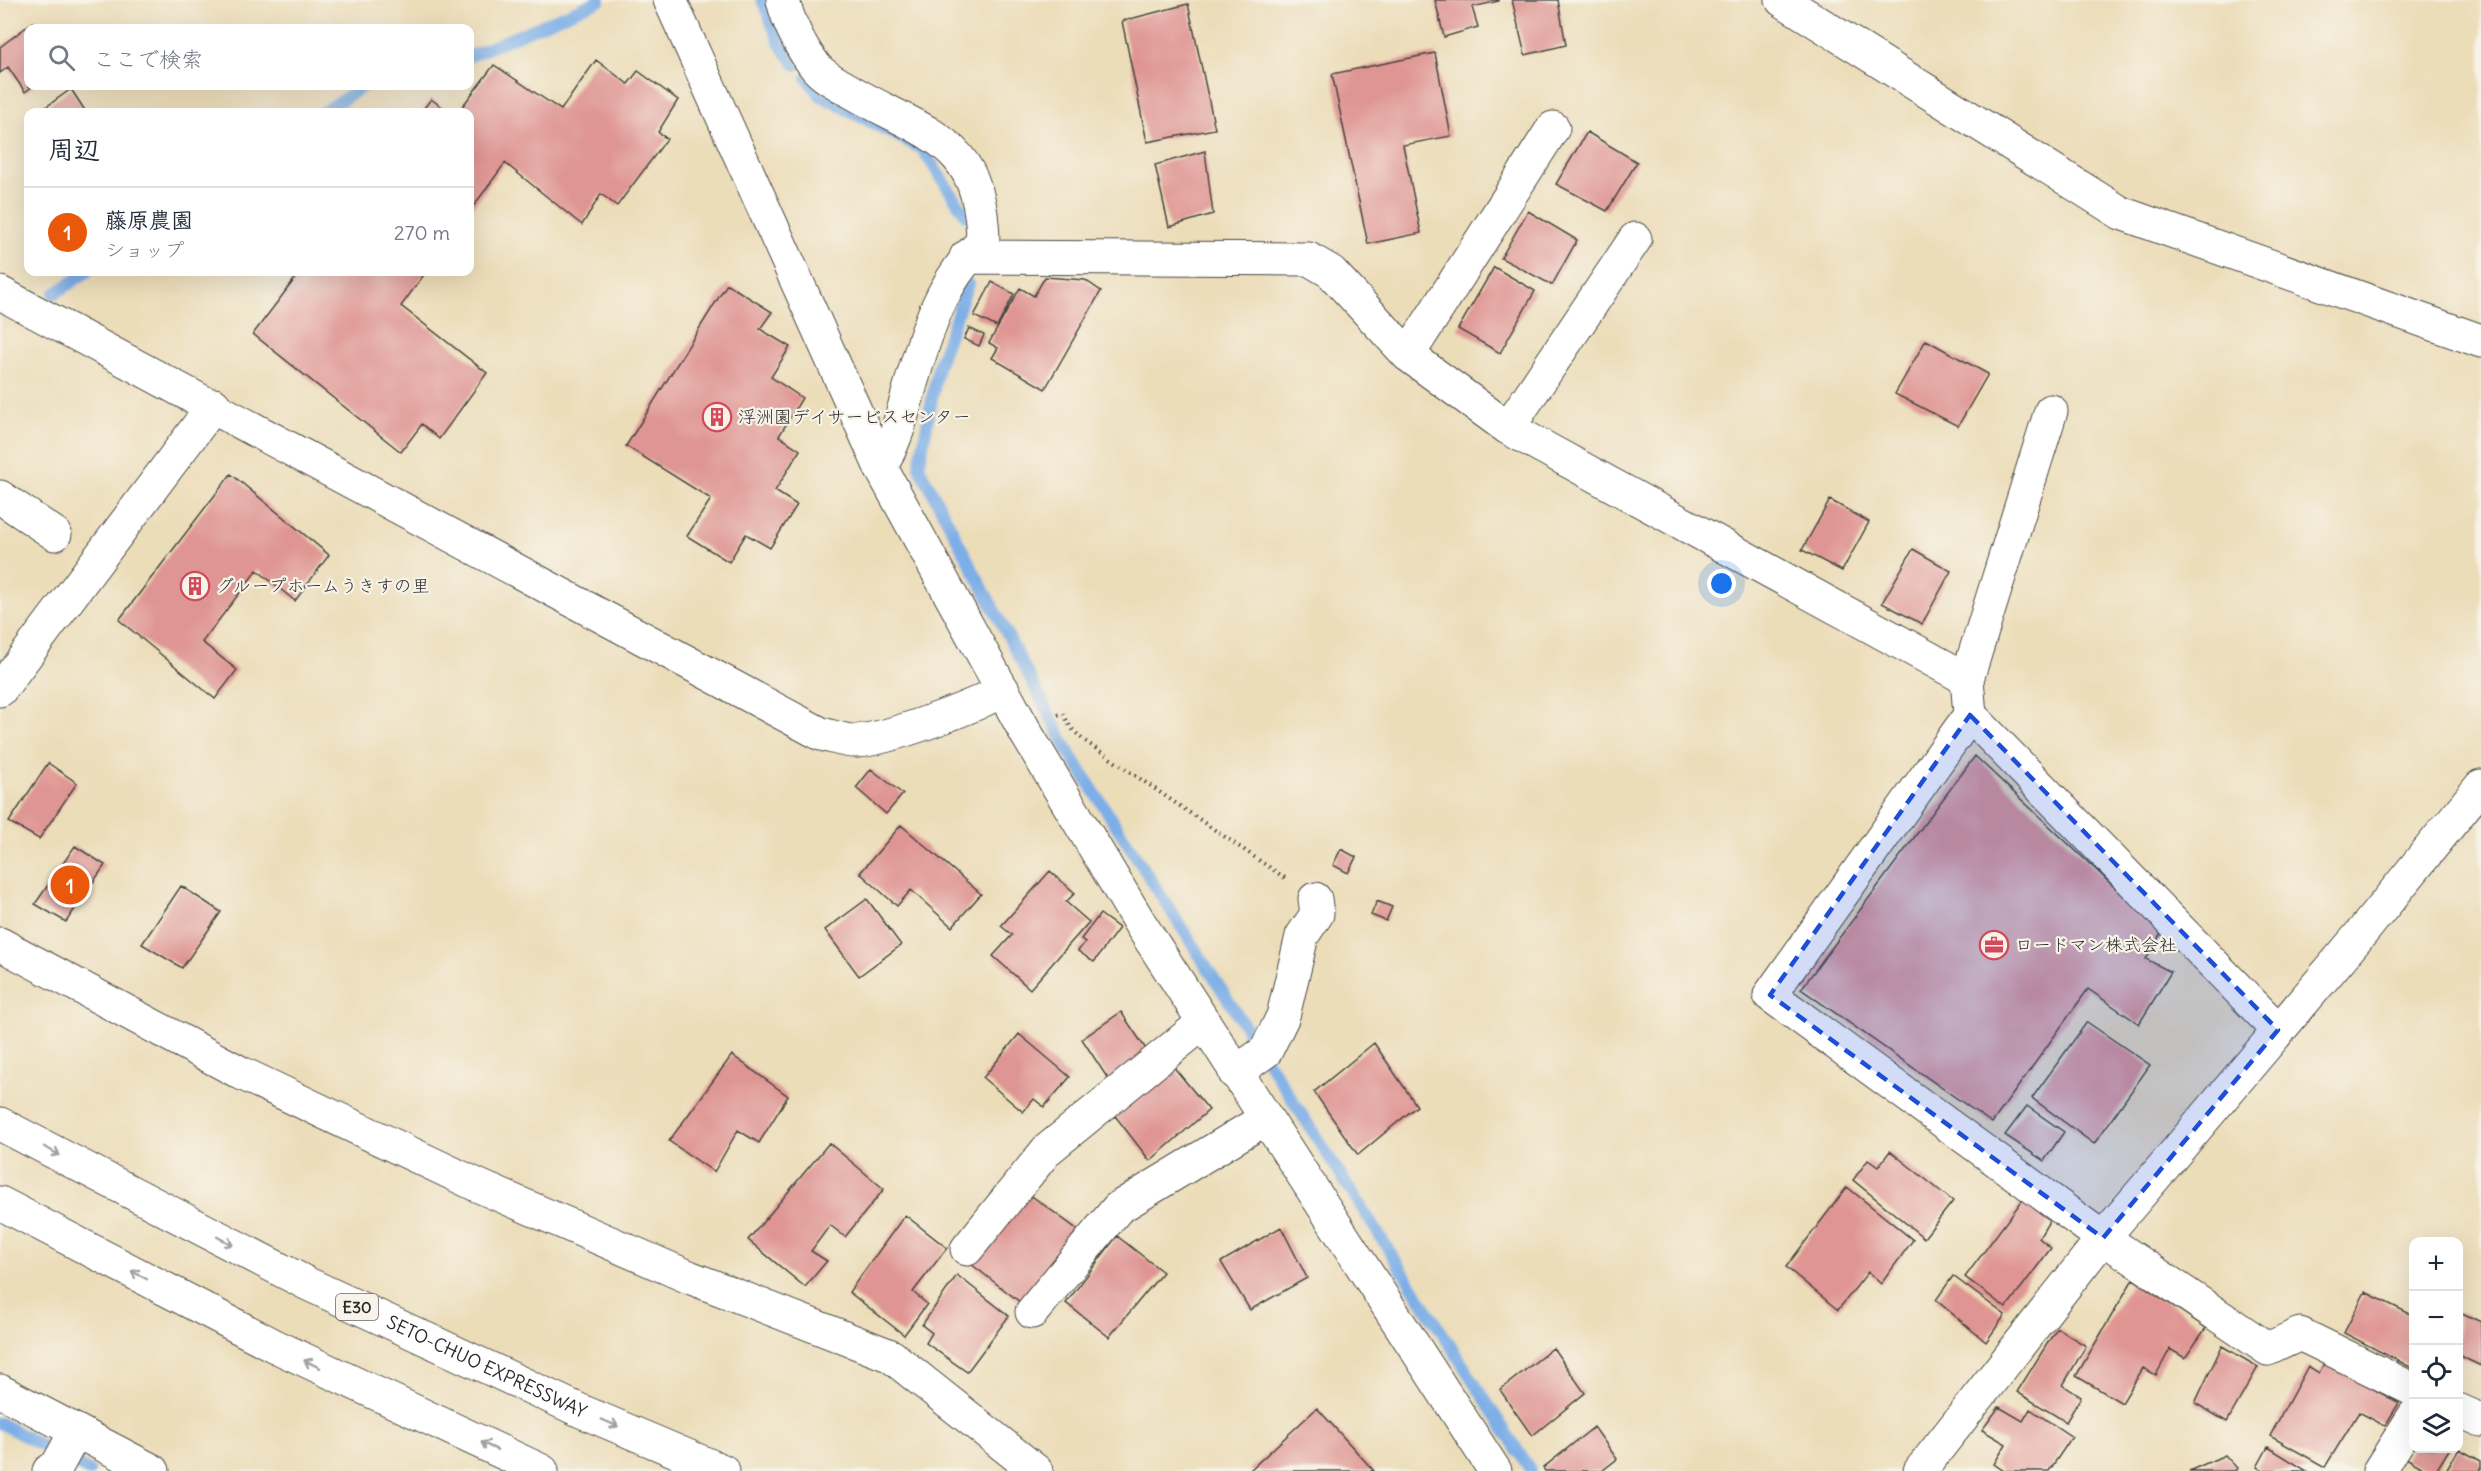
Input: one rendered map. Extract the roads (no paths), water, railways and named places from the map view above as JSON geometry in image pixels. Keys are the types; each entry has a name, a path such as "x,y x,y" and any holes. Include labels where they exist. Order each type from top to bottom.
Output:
{"main road":[{"path":"670,0 881,468 1003,690 1106,870 1203,1023 1252,1061 1266,1119 1495,1471"},
{"path":"783,0 787,16 815,67 882,109 915,123 945,142 968,170 983,211 983,242 966,257 943,294 923,342 898,428 881,468"},
{"path":"1782,0 2121,213 2481,341"},
{"path":"1408,355 1553,128"},
{"path":"1508,428 1635,239"},
{"path":"966,257 1309,259 1331,272 1408,355 1508,428 1967,679"},
{"path":"0,292 214,405 821,734 856,742 953,712 1003,690"},
{"path":"0,690 214,405"},
{"path":"2051,411 1967,679 1970,715 2278,1030"},
{"path":"0,497 55,534"},
{"path":"1970,715 1770,995 2103,1238 2268,1349 2300,1334 2409,1388"},
{"path":"1920,1471 2103,1238 2364,930 2481,786"},
{"path":"1252,1061 1283,1016 1302,936 1317,914 1315,899"},
{"path":"0,944 241,1073 479,1186 689,1276 891,1356 1036,1471"},
{"path":"967,1249 1047,1150 1203,1023"},
{"path":"1032,1312 1118,1208 1266,1119"},
{"name":"SETO-CHUO EXPRESSWAY","path":"0,1124 308,1284 581,1411 723,1471"},
{"path":"0,1203 275,1346 542,1471"},
{"path":"0,1391 62,1454 153,1471"},
{"path":"2463,1412 2481,1420"},
{"path":"2379,1471 2409,1424"}],"waterway":[{"path":"474,54 600,0"},
{"path":"762,0 781,46 796,65"},
{"path":"807,78 821,96 922,149 966,216"},
{"path":"329,108 358,90"},
{"path":"54,294 81,276"},
{"path":"968,284 938,367 919,467 1070,754 1531,1471"},
{"path":"0,1423 89,1471"}],"place":[{"name":"浮洲園デイサービスセンター","path":"717,417"},
{"name":"グループホームうきすの里","path":"195,586"},
{"name":"藤原農園","path":"70,885"},
{"name":"ロードマン株式会社","path":"1994,945"}]}
